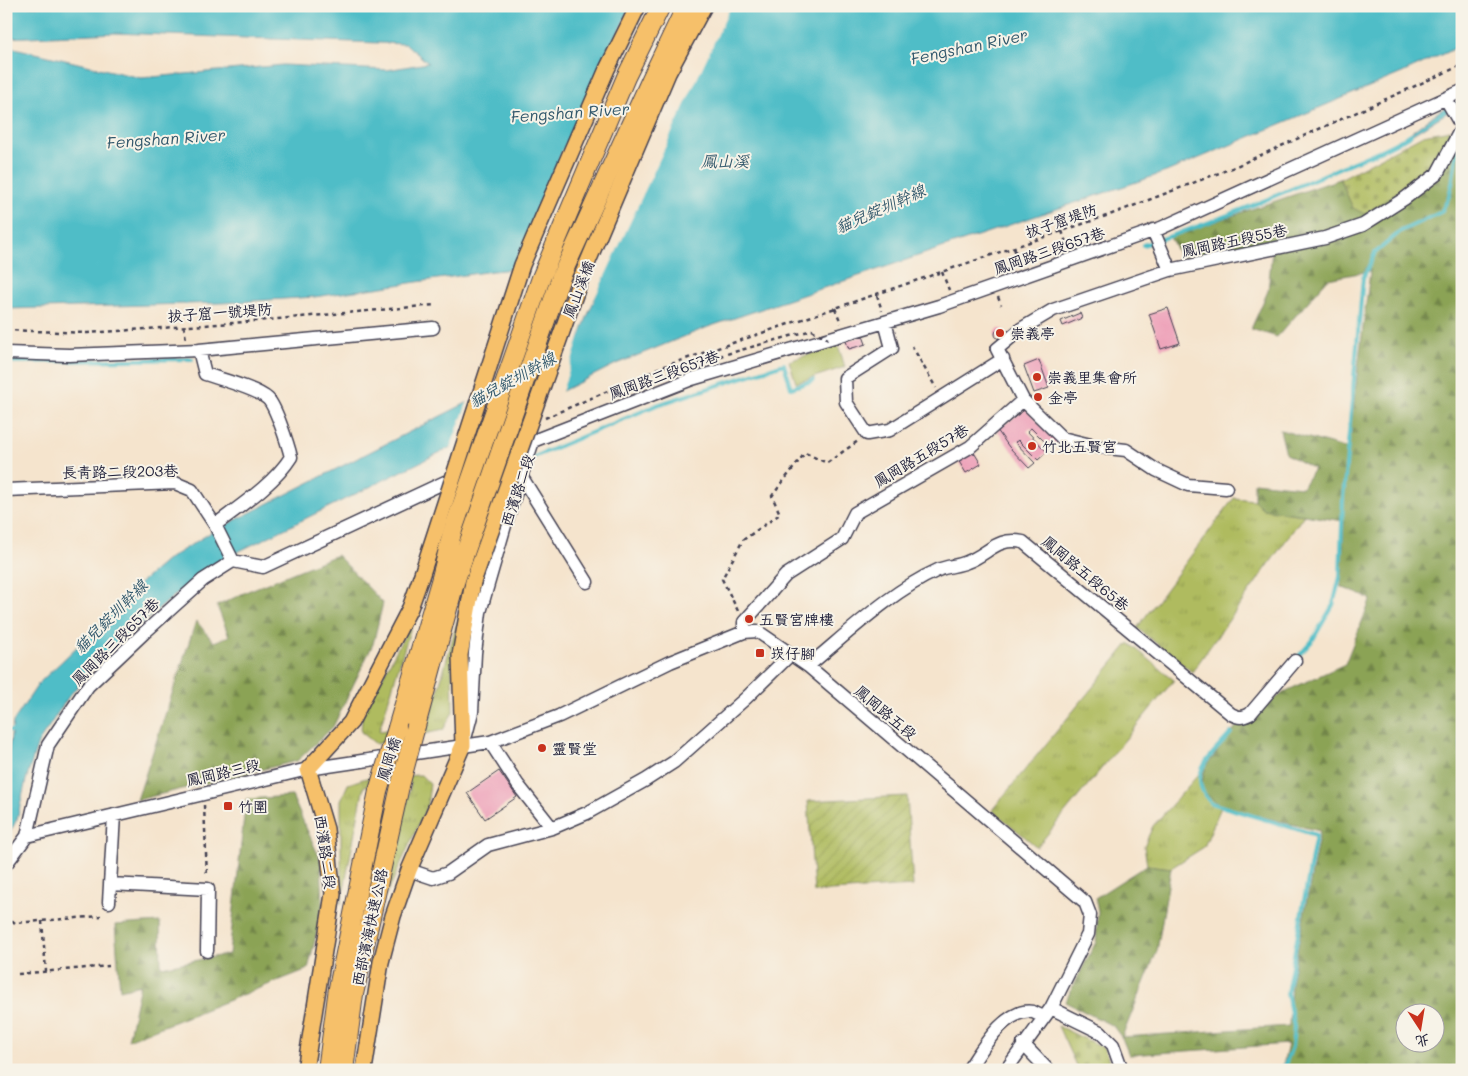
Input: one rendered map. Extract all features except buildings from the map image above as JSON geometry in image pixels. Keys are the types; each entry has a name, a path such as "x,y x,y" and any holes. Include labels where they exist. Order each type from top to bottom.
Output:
{"highway":[{"path":"457,580 452,533 541,278 626,77 661,6"},
{"name":"鳳山溪橋","path":"457,580 561,277 686,6"},
{"name":"鳳岡橋","path":"400,786 457,580"},
{"name":"鳳岡橋","path":"378,791 397,728 457,580"},
{"name":"西部濱海快速公路","path":"344,1070 354,994 400,786"},
{"name":"西部濱海快速公路","path":"327,1070 338,988 378,791"}],"main road":[{"path":"308,769 351,722 410,608 522,265 607,69 638,6"},
{"name":"鳳山溪橋","path":"457,580 529,424 581,278 668,73 704,6"},
{"name":"西濱路二段","path":"364,1070 381,962 393,916 409,870 463,745 457,580"},
{"name":"西濱路二段","path":"305,1070 333,894 326,829 308,769"}],"street":[{"name":"鳳岡路三段657巷","path":"27,836 48,745 88,686 203,580 233,561 263,567 533,441 692,379 953,301 1153,230 1462,91"},
{"path":"1446,99 1462,127"},
{"name":"鳳岡路五段55巷","path":"1003,359 997,349 1022,329 1053,310 1170,270 1325,238 1363,225 1404,199 1437,174 1462,127"},
{"path":"1153,230 1170,270"},
{"path":"885,322 892,348 845,378 846,402 867,434 890,430 1003,359 1023,400 1062,438 1099,447 1126,450 1156,470 1188,484 1226,488"},
{"path":"6,353 69,355 199,350 433,328"},
{"path":"199,350 205,374 252,390 268,399 278,419 292,457 264,487 214,525"},
{"name":"鳳岡路五段57巷","path":"744,627 786,575 842,539 855,514 970,447 1023,400"},
{"name":"西濱路二段","path":"463,745 472,712 475,653 480,612 506,522 533,441"},
{"path":"521,476 587,582"},
{"name":"長青路二段203巷","path":"6,490 175,483 192,490 214,525 233,561"},
{"name":"鳳岡路五段65巷","path":"808,666 868,616 907,587 939,569 967,562 1007,540 1023,542 1237,717 1243,718 1250,714 1295,661"},
{"path":"463,745 490,742 559,716 744,627"},
{"name":"鳳岡路五段","path":"744,627 756,632 808,666 1085,902 1090,915 1088,934 1047,1012 1006,1070"},
{"path":"409,870 433,878 448,873 488,845 552,828 587,813 674,762 746,698 791,654"},
{"path":"490,742 518,785 552,828"},
{"name":"鳳岡路三段","path":"27,836 308,769 463,745"},
{"path":"109,902 114,815"},
{"path":"6,864 27,836"},
{"path":"110,884 208,888 207,951"},
{"path":"968,1070 998,1027 1017,1015 1032,1012 1047,1012 1100,1032 1113,1045 1122,1070"},
{"path":"1024,1044 1048,1070"}],"path":[{"name":"拔子窟堤防","path":"656,369 1112,214 1232,168 1462,65"},
{"path":"1062,231 1072,259"},
{"path":"1014,248 1024,276"},
{"path":"942,272 953,301"},
{"path":"877,294 885,322"},
{"name":"拔子窟一號堤防","path":"6,330 88,333 243,322 435,305"},
{"path":"529,424 654,371 658,378 723,355 812,330 828,339"},
{"path":"912,346 942,398"},
{"path":"744,627 722,579 743,540 780,514 772,496 805,453 827,463 867,434"},
{"path":"204,794 208,888"},
{"path":"6,915 15,923 101,916"},
{"path":"42,921 46,972"},
{"path":"18,974 110,966"}],"green space":[{"path":"1450,130 1462,135 1462,684 1458,711 1462,781 1462,1070 1282,1070 1288,1044 1129,1055 1122,1038 1113,1026 1065,1002 1096,942 1098,911 1095,898 1147,865 1171,868 1157,951 1122,1037 1289,1026 1291,984 1320,831 1221,807 1201,789 1205,767 1235,728 1286,691 1345,664 1371,599 1341,587 1344,521 1263,509 1254,500 1254,482 1302,487 1314,469 1286,454 1280,430 1348,449 1370,271 1328,279 1277,337 1251,329 1268,291 1273,240 1180,257 1170,237 1340,179 1353,208 1430,161"},
{"path":"1450,130 1431,161 1402,189 1365,214 1353,208 1340,179 1423,135"},
{"path":"838,345 845,367 796,383 789,361"},
{"path":"1234,498 1254,500 1263,509 1304,515 1192,672 1137,628"},
{"path":"337,555 383,603 373,644 333,727 297,761 137,800 196,621 214,642 229,636 217,606 248,591"},
{"path":"463,602 452,667 453,712 443,730 376,744 361,732 362,716 414,617 379,731 428,725"},
{"path":"1129,643 1174,680 1037,847 992,810"},
{"path":"1205,767 1201,789 1221,807 1204,847 1171,868 1147,865 1144,846 1153,826"},
{"path":"421,775 430,784 427,806 386,896 411,783 364,786 341,904 341,800 348,784 366,778"},
{"path":"292,796 321,861 323,907 308,969 128,1040 140,985 120,990 115,925 160,922 161,967 229,954 246,799"},
{"path":"907,796 913,886 814,892 808,801"},
{"path":"1058,1026 1104,1048 1113,1070 1078,1070"}],"water":[{"name":"鳳山溪","path":"6,6 1462,6 1462,45 1402,73 1166,172 708,327 616,364 209,566 104,656 69,696 38,743 26,780 17,819 6,840 6,771 13,722 39,683 125,601 139,584 167,560 210,533 575,348 609,261 492,271 314,297 221,303 6,309 6,46 141,78 283,65 387,70 428,63 406,44 115,33 6,38"},
{"path":"1462,98 1462,103 1408,137 1406,136 1438,112"},
{"path":"1462,684 1462,781 1458,711"}],"pier":[{"path":"631,6 731,6 586,317 561,395 449,451 469,398 573,346 587,312 605,263 516,272 559,159"}],"waterway":[{"path":"1143,245 1267,200 1385,148 1411,134"},
{"path":"1296,659 1312,641 1333,605 1340,577 1343,499 1363,278 1375,253 1401,231 1441,212 1448,199 1452,184 1458,144"},
{"path":"6,362 192,359"},
{"path":"534,457 657,405 784,364 791,388 814,380"},
{"path":"6,731 16,731"},
{"path":"1231,733 1209,758 1200,774 1203,793 1211,803 1316,835 1287,993 1294,1027 1292,1047 1283,1070"}],"place":[{"name":"崇義亭","path":"1000,333"},
{"name":"崇義里集會所","path":"1037,377"},
{"name":"金亭","path":"1038,397"},
{"name":"竹北五賢宮","path":"1032,446"},
{"name":"五賢宮牌樓","path":"749,619"},
{"name":"崁仔腳","path":"760,653"},
{"name":"靈賢堂","path":"542,748"},
{"name":"竹圍","path":"228,806"}],"water label":[{"name":"Fengshan River","path":"969,46"},
{"name":"Fengshan River","path":"570,112"},
{"name":"Fengshan River","path":"166,138"},
{"name":"貓兒錠圳幹線","path":"880,208"},
{"name":"貓兒錠圳幹線","path":"512,379"},
{"name":"貓兒錠圳幹線","path":"110,616"}]}
